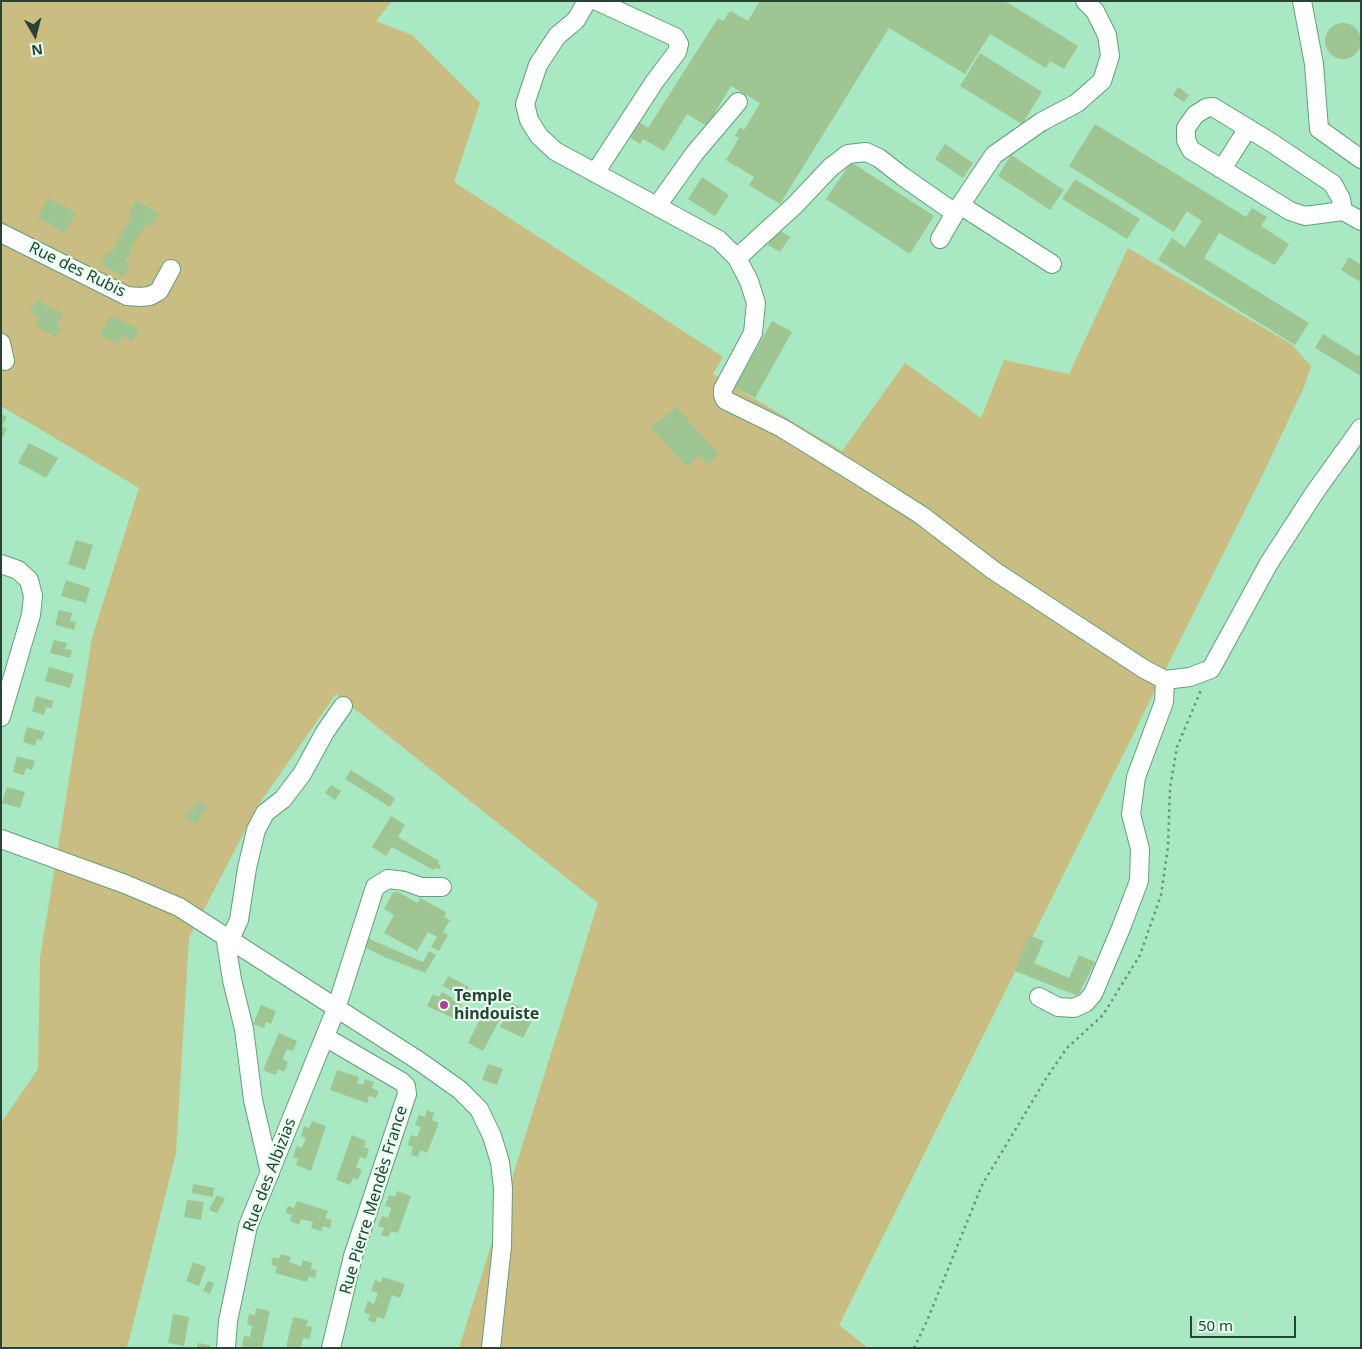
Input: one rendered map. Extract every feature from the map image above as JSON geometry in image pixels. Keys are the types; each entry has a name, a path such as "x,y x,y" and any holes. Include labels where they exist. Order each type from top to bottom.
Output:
{"street":[{"path":"587,1 576,20 557,36 538,65 525,104 529,120 538,136 555,151 719,240 737,258 749,281 756,303 753,333 723,389 724,400 782,428 921,515 993,570 1144,669 1165,680 1190,677 1211,669 1269,563 1315,492 1361,428"},
{"path":"595,173 655,81 677,52 679,44 675,37 597,1"},
{"path":"940,239 957,209 994,155 1041,122 1076,103 1102,81 1110,56 1107,35 1095,11 1085,1"},
{"path":"1302,1 1314,64 1318,130 1361,159"},
{"path":"657,206 694,154 738,102"},
{"path":"1343,211 1341,199 1333,184 1310,167 1212,107 1206,108 1195,115 1186,128 1186,140 1191,150 1290,211 1305,216 1343,211 1361,221"},
{"path":"1222,169 1248,128"},
{"path":"737,258 795,205 831,167 848,154 866,152 879,158 902,176 1052,264"},
{"name":"Rue des Rubis","path":"1,233 127,296 150,296 159,290 171,269"},
{"path":"1,343 5,361"},
{"path":"1,564 18,570 29,580 33,596 31,615 1,717"},
{"path":"1039,997 1058,1007 1074,1008 1085,1003 1093,994 1121,928 1139,881 1140,849 1131,814 1136,777 1164,702 1165,680"},
{"path":"270,1173 253,1100 244,1029 232,980 227,937 239,920 247,868 256,830 265,813 283,799 302,774 325,732 343,706"},
{"path":"1,840 126,884 178,907 419,1061 460,1090 479,1109 492,1136 500,1162 503,1188 502,1246 491,1348"},
{"name":"Rue des Albizias","path":"226,1348 228,1321 248,1226 336,1009 375,887 388,879 404,881 421,888 442,887"},
{"name":"Rue Pierre Mendès France","path":"325,1037 402,1082 406,1086 408,1094 353,1256 331,1348"}],"shaded area":[{"path":"1,1 392,1 376,21 412,35 480,103 454,182 723,357 713,374 842,451 905,363 981,418 1004,360 1069,374 1128,248 1291,344 1311,366 1304,387 1263,474 839,1325 868,1348 459,1348 598,903 336,694 259,804 189,938 176,1153 127,1348 1,1348 1,1123 38,1069 40,958 92,638 139,488 1,406"}],"building":[{"path":"760,1 1005,1 1078,46 1064,69 1050,61 1046,68 990,34 965,74 889,28 780,204 749,185 754,177 726,160 739,138 735,136 740,127 744,130 760,103 731,86 707,126 687,114 664,151 643,139 640,144 626,135 636,120 648,128 718,18 723,21 730,11 748,21"},
{"path":"1343,23 1350,24 1356,28 1360,34 1360,48 1356,54 1350,58 1343,59 1336,58 1330,54 1326,48 1325,41 1326,34 1330,28 1336,24"},
{"path":"980,53 1042,92 1022,124 960,86"},
{"path":"1178,87 1189,95 1184,102 1173,95"},
{"path":"1095,124 1246,217 1252,208 1267,217 1261,226 1289,244 1275,265 1219,233 1204,258 1309,323 1295,345 1158,260 1172,238 1185,247 1202,221 1187,211 1174,232 1069,166"},
{"path":"945,144 973,163 963,178 935,159"},
{"path":"1011,155 1064,190 1050,210 998,176"},
{"path":"851,162 934,216 910,254 826,199"},
{"path":"702,177 729,195 715,216 688,199"},
{"path":"1075,179 1140,219 1127,239 1062,199"},
{"path":"49,198 76,213 65,233 38,217"},
{"path":"136,200 159,213 152,226 147,223 130,248 132,249 125,262 130,264 123,277 101,264 108,252 111,253 132,215 129,213"},
{"path":"777,229 790,237 780,252 768,245"},
{"path":"1349,257 1361,265 1361,282 1341,270"},
{"path":"37,300 63,314 57,326 61,328 56,337 35,325 40,317 30,312"},
{"path":"111,315 139,330 133,341 122,336 118,344 100,335"},
{"path":"772,321 792,332 755,398 735,387"},
{"path":"1323,334 1358,356 1361,353 1361,376 1315,348"},
{"path":"676,407 719,454 707,465 699,456 687,467 651,428"},
{"path":"1,414 7,417 2,426 7,429 1,440"},
{"path":"29,443 58,458 46,478 18,463"},
{"path":"76,540 93,545 85,570 68,564"},
{"path":"66,580 90,588 86,603 61,596"},
{"path":"59,610 72,613 70,621 76,622 74,630 55,625"},
{"path":"54,640 67,643 65,649 72,650 70,658 50,653"},
{"path":"49,667 74,674 70,688 45,681"},
{"path":"36,696 53,701 52,708 46,707 44,715 32,711"},
{"path":"27,727 45,732 42,740 37,739 35,746 23,742"},
{"path":"17,756 35,761 32,770 26,768 24,775 13,772"},
{"path":"351,770 395,798 390,807 345,779"},
{"path":"331,785 341,791 335,800 325,793"},
{"path":"7,787 25,792 20,808 2,803"},
{"path":"198,801 207,806 196,824 185,818"},
{"path":"391,816 405,825 398,837 439,861 440,869 435,868 433,870 392,847 386,856 372,847"},
{"path":"393,892 398,892 418,903 420,898 446,912 444,917 450,920 443,932 448,935 439,951 431,947 437,937 428,932 417,951 384,933 394,915 384,909"},
{"path":"1029,935 1044,941 1034,963 1069,978 1079,955 1095,962 1078,996 1015,971"},
{"path":"367,938 423,962 429,951 436,955 425,973 382,956 363,946"},
{"path":"448,976 469,987 466,993 479,1000 477,1004 443,986"},
{"name":"Temple hindouiste","path":"442,992 462,1005 455,1019 427,1006 433,994 439,997"},
{"path":"512,1003 535,1014 523,1038 500,1027"},
{"path":"261,1005 276,1011 271,1024 266,1022 264,1028 253,1024"},
{"path":"485,1009 501,1017 483,1051 468,1043"},
{"path":"279,1033 297,1041 293,1051 287,1049 285,1053 283,1059 288,1062 284,1072 278,1069 276,1075 263,1070"},
{"path":"488,1064 503,1069 497,1085 482,1080"},
{"path":"337,1070 359,1077 357,1083 363,1085 365,1079 374,1082 372,1088 379,1091 376,1098 369,1096 367,1103 330,1090"},
{"path":"427,1110 434,1113 432,1120 439,1123 427,1153 420,1150 418,1157 411,1155 413,1147 408,1145 411,1135 417,1137 421,1127 415,1125 419,1115 425,1117"},
{"path":"312,1121 326,1126 311,1171 296,1165 298,1159 293,1157 297,1146 302,1148 306,1138 301,1136 304,1126 309,1128"},
{"path":"352,1135 366,1141 364,1147 369,1149 366,1159 360,1157 356,1167 362,1170 358,1180 353,1178 350,1185 336,1180"},
{"path":"193,1184 214,1188 213,1197 192,1193"},
{"path":"397,1191 411,1196 398,1233 391,1231 388,1237 381,1235 384,1228 378,1226 382,1216 388,1218 391,1208 385,1206 389,1195 395,1197"},
{"path":"217,1195 225,1199 217,1213 209,1210"},
{"path":"187,1200 204,1202 201,1220 184,1217"},
{"path":"297,1201 328,1211 325,1218 332,1220 330,1228 323,1226 321,1231 311,1228 313,1222 301,1219 299,1225 290,1221 292,1215 285,1213 288,1206 294,1208"},
{"path":"281,1254 291,1257 289,1262 301,1266 303,1260 312,1263 311,1269 317,1270 315,1278 309,1276 307,1282 275,1273 277,1267 271,1265 273,1257 279,1259"},
{"path":"193,1262 206,1267 199,1286 186,1281"},
{"path":"383,1277 405,1284 400,1298 392,1295 384,1319 377,1317 375,1323 368,1320 370,1315 364,1312 368,1301 374,1304 378,1293 371,1291 375,1280 381,1282"},
{"path":"208,1281 214,1283 210,1294 203,1291"},
{"path":"256,1308 270,1311 262,1348 247,1348 242,1346 244,1336 250,1337 252,1326 247,1324 249,1314 255,1315"},
{"path":"173,1314 189,1317 184,1346 168,1343"},
{"path":"293,1317 308,1320 306,1326 312,1327 310,1339 303,1338 301,1348 286,1348"},
{"path":"198,1343 210,1345 209,1348 197,1348"}],"place":[{"name":"Temple hindouiste","path":"444,1005"}]}
